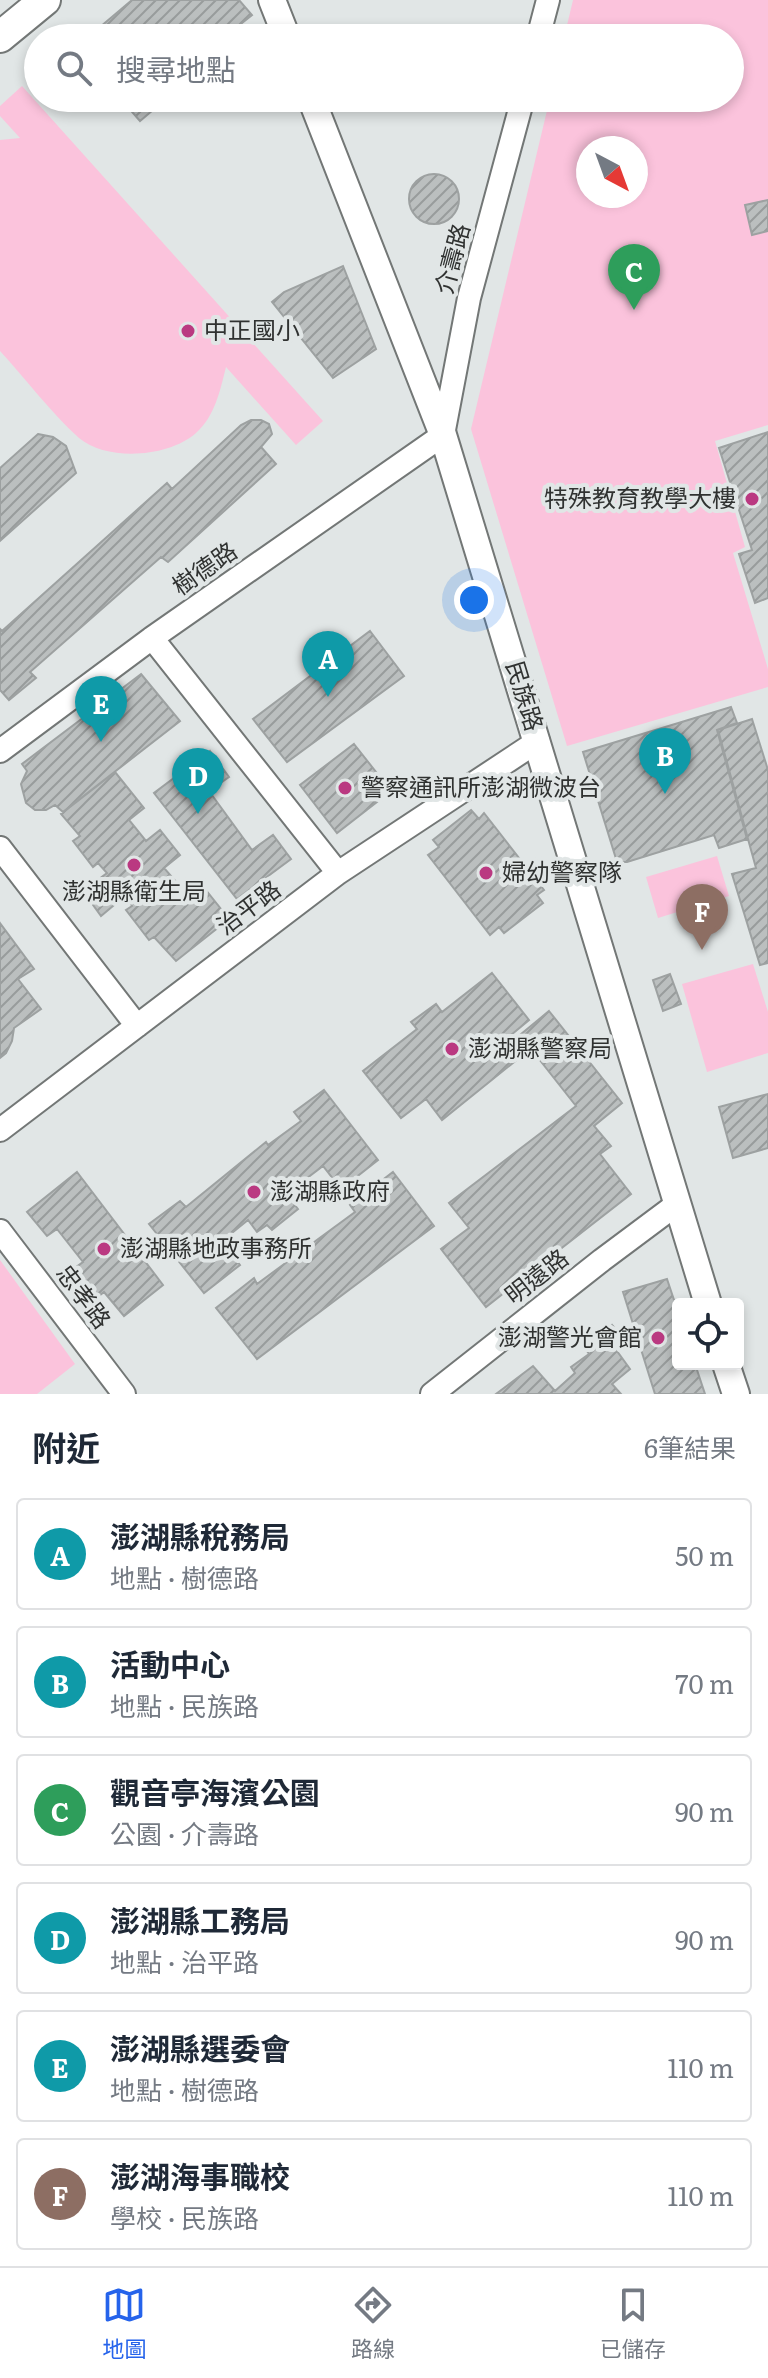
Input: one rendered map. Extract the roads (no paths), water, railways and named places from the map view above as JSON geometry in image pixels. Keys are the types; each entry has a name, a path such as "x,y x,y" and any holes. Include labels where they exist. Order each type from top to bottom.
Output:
{"main road":[{"path":"0,37 42,1"}],"street":[{"path":"272,0 281,24"},
{"path":"542,24 548,0"},
{"name":"民族路","path":"316,112 443,435 706,1298"},
{"name":"介壽路","path":"443,435 469,298 519,112"},
{"name":"樹德路","path":"0,751 152,638 443,435"},
{"path":"152,638 338,873"},
{"name":"治平路","path":"0,1130 338,873 538,741"},
{"path":"0,848 137,1026"},
{"name":"明遠路","path":"432,1394 677,1204"},
{"name":"忠孝路","path":"0,1231 124,1394"},
{"path":"728,1370 736,1394"}],"place":[{"name":"觀音亭海濱公園","path":"634,310"},
{"name":"中正國小","path":"188,331"},
{"name":"特殊教育教學大樓","path":"752,499"},
{"name":"澎湖縣稅務局","path":"328,697"},
{"name":"澎湖縣選委會","path":"101,742"},
{"name":"警察通訊所澎湖微波台","path":"345,788"},
{"name":"活動中心","path":"665,794"},
{"name":"澎湖縣工務局","path":"198,814"},
{"name":"澎湖縣衛生局","path":"134,865"},
{"name":"婦幼警察隊","path":"486,873"},
{"name":"澎湖海事職校","path":"702,950"},
{"name":"澎湖縣警察局","path":"452,1049"},
{"name":"澎湖縣政府","path":"254,1192"},
{"name":"澎湖縣地政事務所","path":"104,1249"},
{"name":"澎湖警光會館","path":"658,1338"}]}
